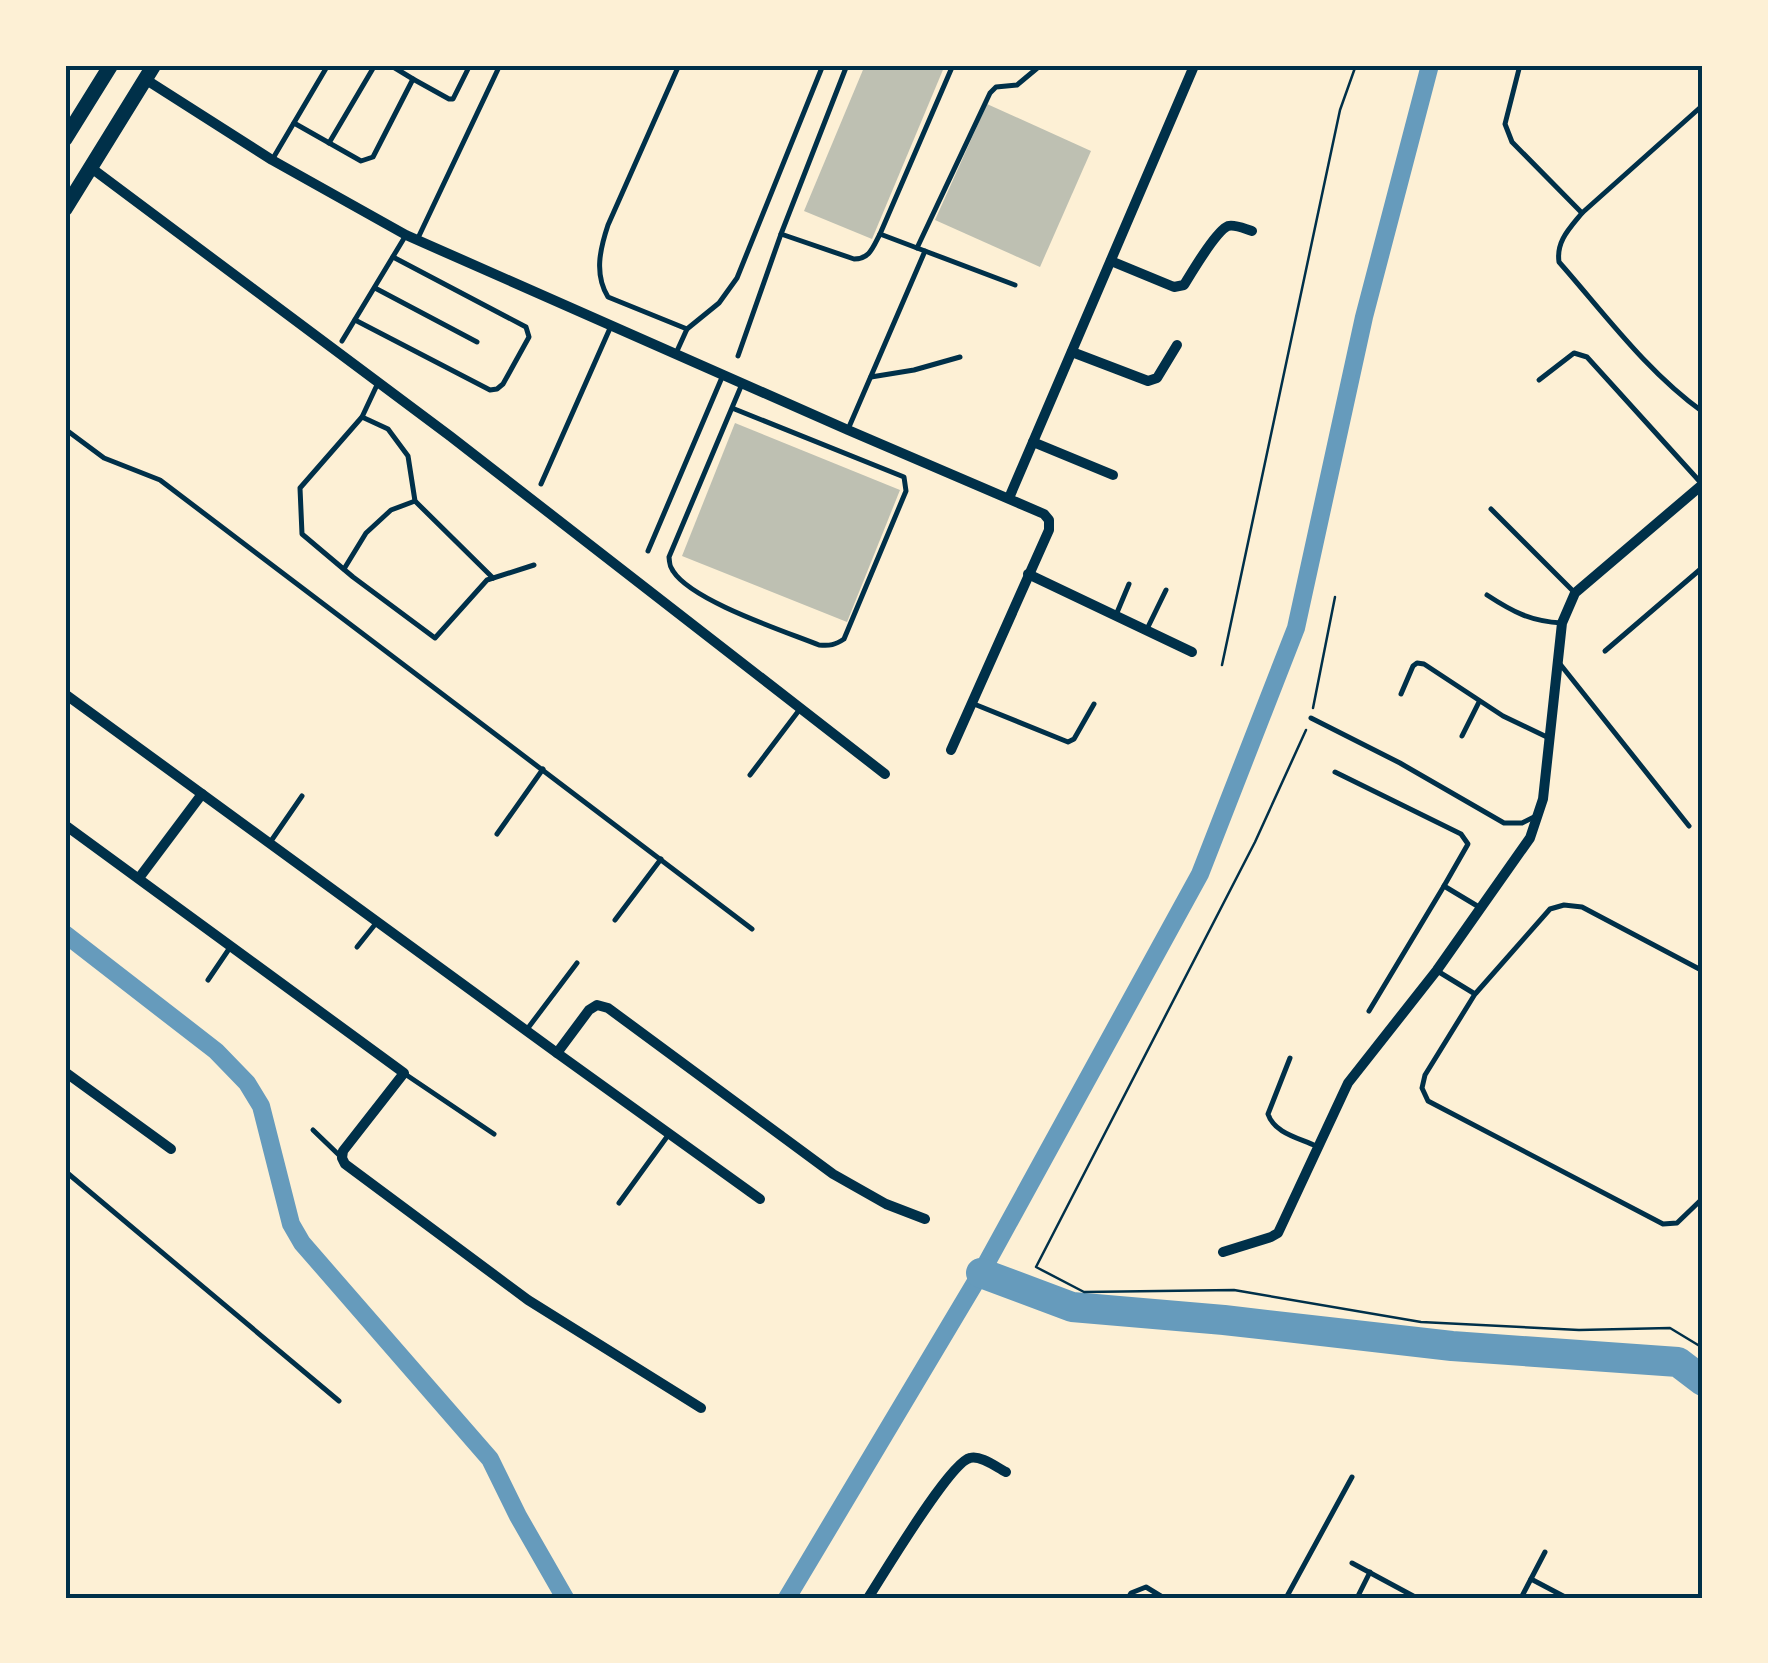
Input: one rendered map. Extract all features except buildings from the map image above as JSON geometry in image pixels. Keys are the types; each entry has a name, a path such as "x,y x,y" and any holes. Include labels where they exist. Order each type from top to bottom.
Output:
{"main road":[{"path":"65,139 112,65"},
{"path":"65,209 150,72"}],"street":[{"path":"1009,498 1194,66"},
{"path":"150,72 272,160 411,238 1044,514 1050,520 1049,530 950,750"},
{"path":"90,168 378,382 885,774"},
{"path":"1111,261 1180,287 1226,227 1252,231"},
{"path":"1072,352 1148,381 1157,378 1178,345"},
{"path":"1033,442 1113,475"},
{"path":"1223,1252 1278,1233 1348,1083 1436,970 1530,838 1544,799 1562,624 1575,593 1703,484"},
{"path":"1028,574 1192,652"},
{"path":"65,694 760,1199"},
{"path":"138,878 202,794"},
{"path":"65,825 404,1073 343,1150 345,1164 528,1300 701,1408"},
{"path":"557,1053 589,1010 597,1005 608,1008 833,1174 886,1204 925,1218"},
{"path":"65,1072 171,1149"},
{"path":"868,1598 938,1490 958,1466 975,1457 1006,1472"}],"lane":[{"path":"272,160 328,65"},
{"path":"329,143 375,65"},
{"path":"390,65 449,99 454,99 470,65"},
{"path":"342,341 393,257 411,238 500,65"},
{"path":"679,65 608,225 599,272 608,297 686,329"},
{"path":"675,354 686,329 719,304 737,278 823,65"},
{"path":"738,356 848,65"},
{"path":"781,234 854,258 863,259 869,254 953,65"},
{"path":"918,248 990,93 996,87 1018,85 1041,65"},
{"path":"1520,65 1505,124 1507,133 1582,213"},
{"path":"294,123 361,161 374,157 413,79"},
{"path":"1703,105 1582,213 1560,244 1560,262 1650,366 1703,412"},
{"path":"880,234 1015,285"},
{"path":"848,430 925,251"},
{"path":"355,320 490,390 503,384 529,337 526,326 393,257"},
{"path":"374,288 478,342"},
{"path":"541,484 611,326"},
{"path":"1539,380 1574,353 1581,353 1703,484"},
{"path":"871,377 960,358"},
{"path":"732,408 904,477 906,491 844,639 838,644 819,646 713,601 692,589 670,566 669,556 732,408 733,377"},
{"path":"648,551 733,377"},
{"path":"378,382 362,417 300,488 302,534 435,638 487,580 534,565"},
{"path":"362,417 388,429 408,456 416,501 493,578"},
{"path":"65,430 104,458 160,480 752,929"},
{"path":"344,570 366,533 391,510 416,501"},
{"path":"1491,509 1575,593"},
{"path":"1605,651 1703,567"},
{"path":"1116,615 1129,584"},
{"path":"1146,630 1166,590"},
{"path":"1486,596 1538,622 1562,624"},
{"path":"1558,660 1689,826"},
{"path":"1401,694 1417,662 1424,664 1479,702 1549,738"},
{"path":"971,702 1068,742 1074,739 1094,704"},
{"path":"1462,736 1479,702"},
{"path":"750,774 800,708"},
{"path":"1311,718 1504,822 1522,824 1539,815"},
{"path":"497,834 542,769"},
{"path":"1335,772 1462,834 1468,844 1369,1011"},
{"path":"270,844 302,796"},
{"path":"615,920 661,859"},
{"path":"1444,886 1482,908"},
{"path":"1703,971 1582,907 1564,905 1550,909 1475,994 1425,1075 1422,1088 1428,1101 1662,1224 1677,1224 1703,1198"},
{"path":"357,947 377,922"},
{"path":"208,980 231,946"},
{"path":"526,1030 577,963"},
{"path":"1436,970 1475,994"},
{"path":"1290,1058 1268,1114 1270,1122 1318,1148"},
{"path":"404,1073 494,1134"},
{"path":"313,1130 342,1158"},
{"path":"618,1203 669,1134"},
{"path":"65,1172 339,1401"},
{"path":"1286,1598 1352,1477"},
{"path":"1522,1598 1545,1552"},
{"path":"1352,1563 1417,1598"},
{"path":"1357,1598 1370,1572"},
{"path":"1531,1579 1567,1598"},
{"path":"1128,1598 1146,1586 1164,1598"}],"path":[{"path":"1222,665 1340,110 1356,65"}],"waterway":[{"path":"787,1598 981,1273 1200,874 1296,628 1364,317 1430,65"},
{"path":"65,934 216,1051 247,1083 261,1106 291,1224 302,1243 490,1459 565,1598"},
{"path":"981,1273 1072,1307 1452,1346 1678,1362 1703,1381"}]}
